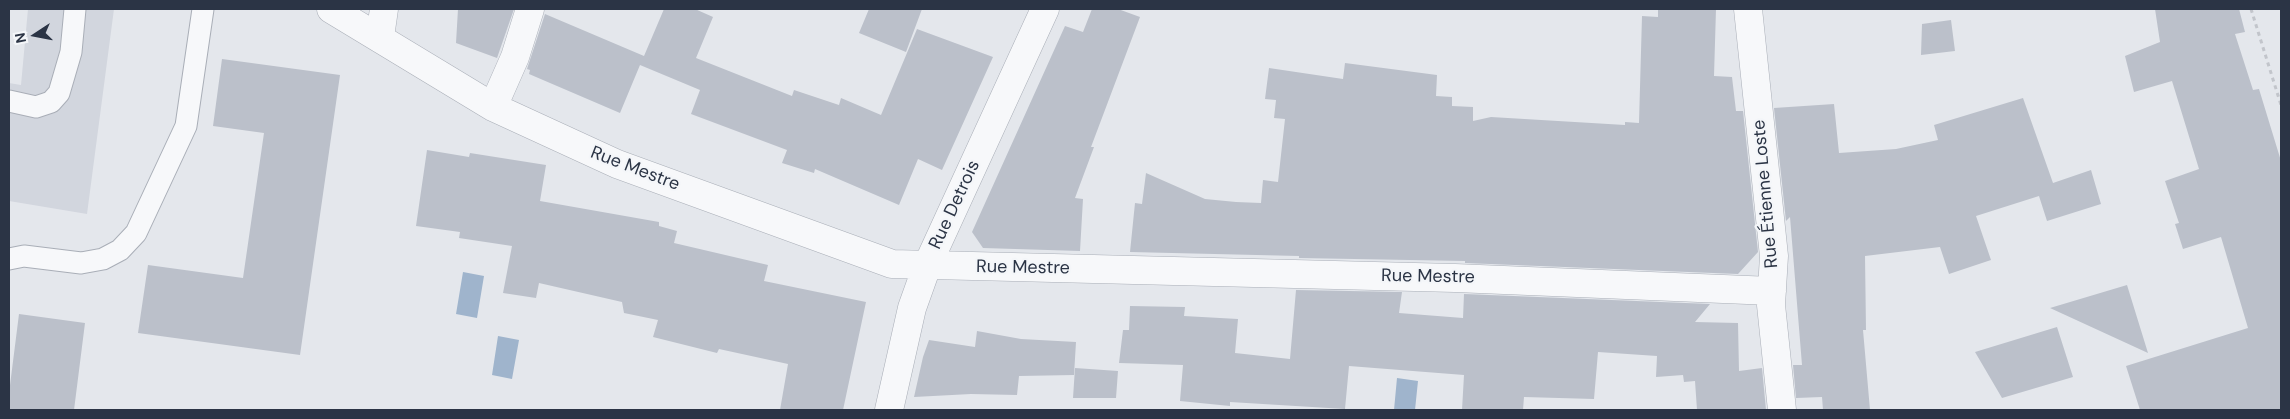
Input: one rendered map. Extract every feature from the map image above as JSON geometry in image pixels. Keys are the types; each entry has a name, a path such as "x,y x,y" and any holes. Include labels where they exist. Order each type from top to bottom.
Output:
{"street":[{"name":"Rue Mestre","path":"331,9 493,107 618,164 892,264 1455,278 1772,291"},
{"path":"380,37 384,9"},
{"path":"493,107 515,57 530,9"},
{"name":"Rue Detrois","path":"889,410 912,308 927,266 1045,9"},
{"name":"Rue Étienne Loste","path":"1748,9 1774,256 1772,291 1782,410"}],"lane":[{"path":"9,102 36,107 51,102 59,93 71,52 75,9"},
{"path":"9,259 12,256 24,256 81,262 103,259 120,250 136,233 186,126 203,9"}],"path":[{"path":"2251,9 2281,105"}],"shaded area":[{"path":"28,9 114,9 87,214 9,201 9,83 21,85"}],"water":[{"path":"463,272 484,276 477,318 456,314"},
{"path":"498,336 519,340 512,379 492,375"},
{"path":"1397,378 1418,381 1415,410 1394,410"}],"building":[{"path":"458,9 514,9 497,58 456,43"},
{"path":"664,9 695,9 713,17 696,58 792,96 794,90 839,105 841,98 881,115 917,29 993,57 942,170 918,159 899,205 815,169 814,173 782,163 787,150 691,114 700,90 640,65 620,113 529,74 530,70 527,69 545,14 644,56"},
{"path":"869,9 922,9 906,52 859,33"},
{"path":"1092,9 1118,9 1140,17 1091,147 1094,147 1075,198 1083,199 1080,251 983,248 972,232 1065,26 1083,32"},
{"path":"1658,9 1716,9 1714,76 1732,77 1736,111 1743,111 1758,252 1738,274 1465,263 1465,261 1130,252 1135,203 1142,204 1146,173 1205,199 1236,202 1261,203 1263,180 1278,182 1285,119 1274,118 1276,100 1265,99 1269,68 1343,79 1345,63 1437,75 1436,96 1452,97 1452,106 1473,107 1473,121 1491,117 1625,125 1625,122 1639,123 1642,16 1658,17"},
{"path":"2155,9 2239,9 2245,32 2235,34 2253,90 2259,89 2281,161 2281,410 2140,410 2126,366 2248,328 2221,237 2183,249 2175,224 2179,223 2165,181 2199,169 2172,81 2134,92 2125,56 2160,42"},
{"path":"1951,20 1955,51 1921,55 1922,24"},
{"path":"222,59 340,75 300,355 138,333 148,265 243,278 264,133 213,126"},
{"path":"2023,98 2053,183 2091,170 2101,204 2047,221 2039,196 1976,216 1991,260 1949,274 1940,247 1865,256 1866,330 1863,330 1870,410 1823,410 1822,397 1796,398 1793,365 1802,365 1790,217 1786,221 1774,108 1834,104 1839,153 1896,149 1938,140 1934,125"},
{"path":"427,150 469,157 470,153 546,165 540,201 659,222 659,226 677,231 674,243 768,265 764,281 866,302 843,410 780,410 788,364 719,349 717,353 653,337 658,320 624,313 622,302 539,283 536,298 503,293 512,246 459,238 460,232 416,226"},
{"path":"2127,285 2148,353 2050,308"},
{"path":"1296,290 1402,292 1399,313 1463,318 1464,294 1710,304 1695,322 1738,323 1739,371 1762,368 1766,410 1697,410 1695,381 1684,382 1683,375 1656,377 1657,356 1598,352 1594,399 1524,397 1523,410 1462,410 1464,375 1349,366 1345,409 1230,402 1230,406 1180,401 1183,365 1119,363 1123,330 1129,330 1130,306 1185,307 1184,316 1238,319 1235,353 1290,359"},
{"path":"19,314 85,323 74,410 9,410 9,393"},
{"path":"2057,327 2073,377 2002,398 1975,352"},
{"path":"977,331 1021,339 1076,342 1074,375 1019,376 1017,395 971,394 914,397 929,340 975,347"},
{"path":"1075,368 1118,371 1116,398 1073,398"}]}
